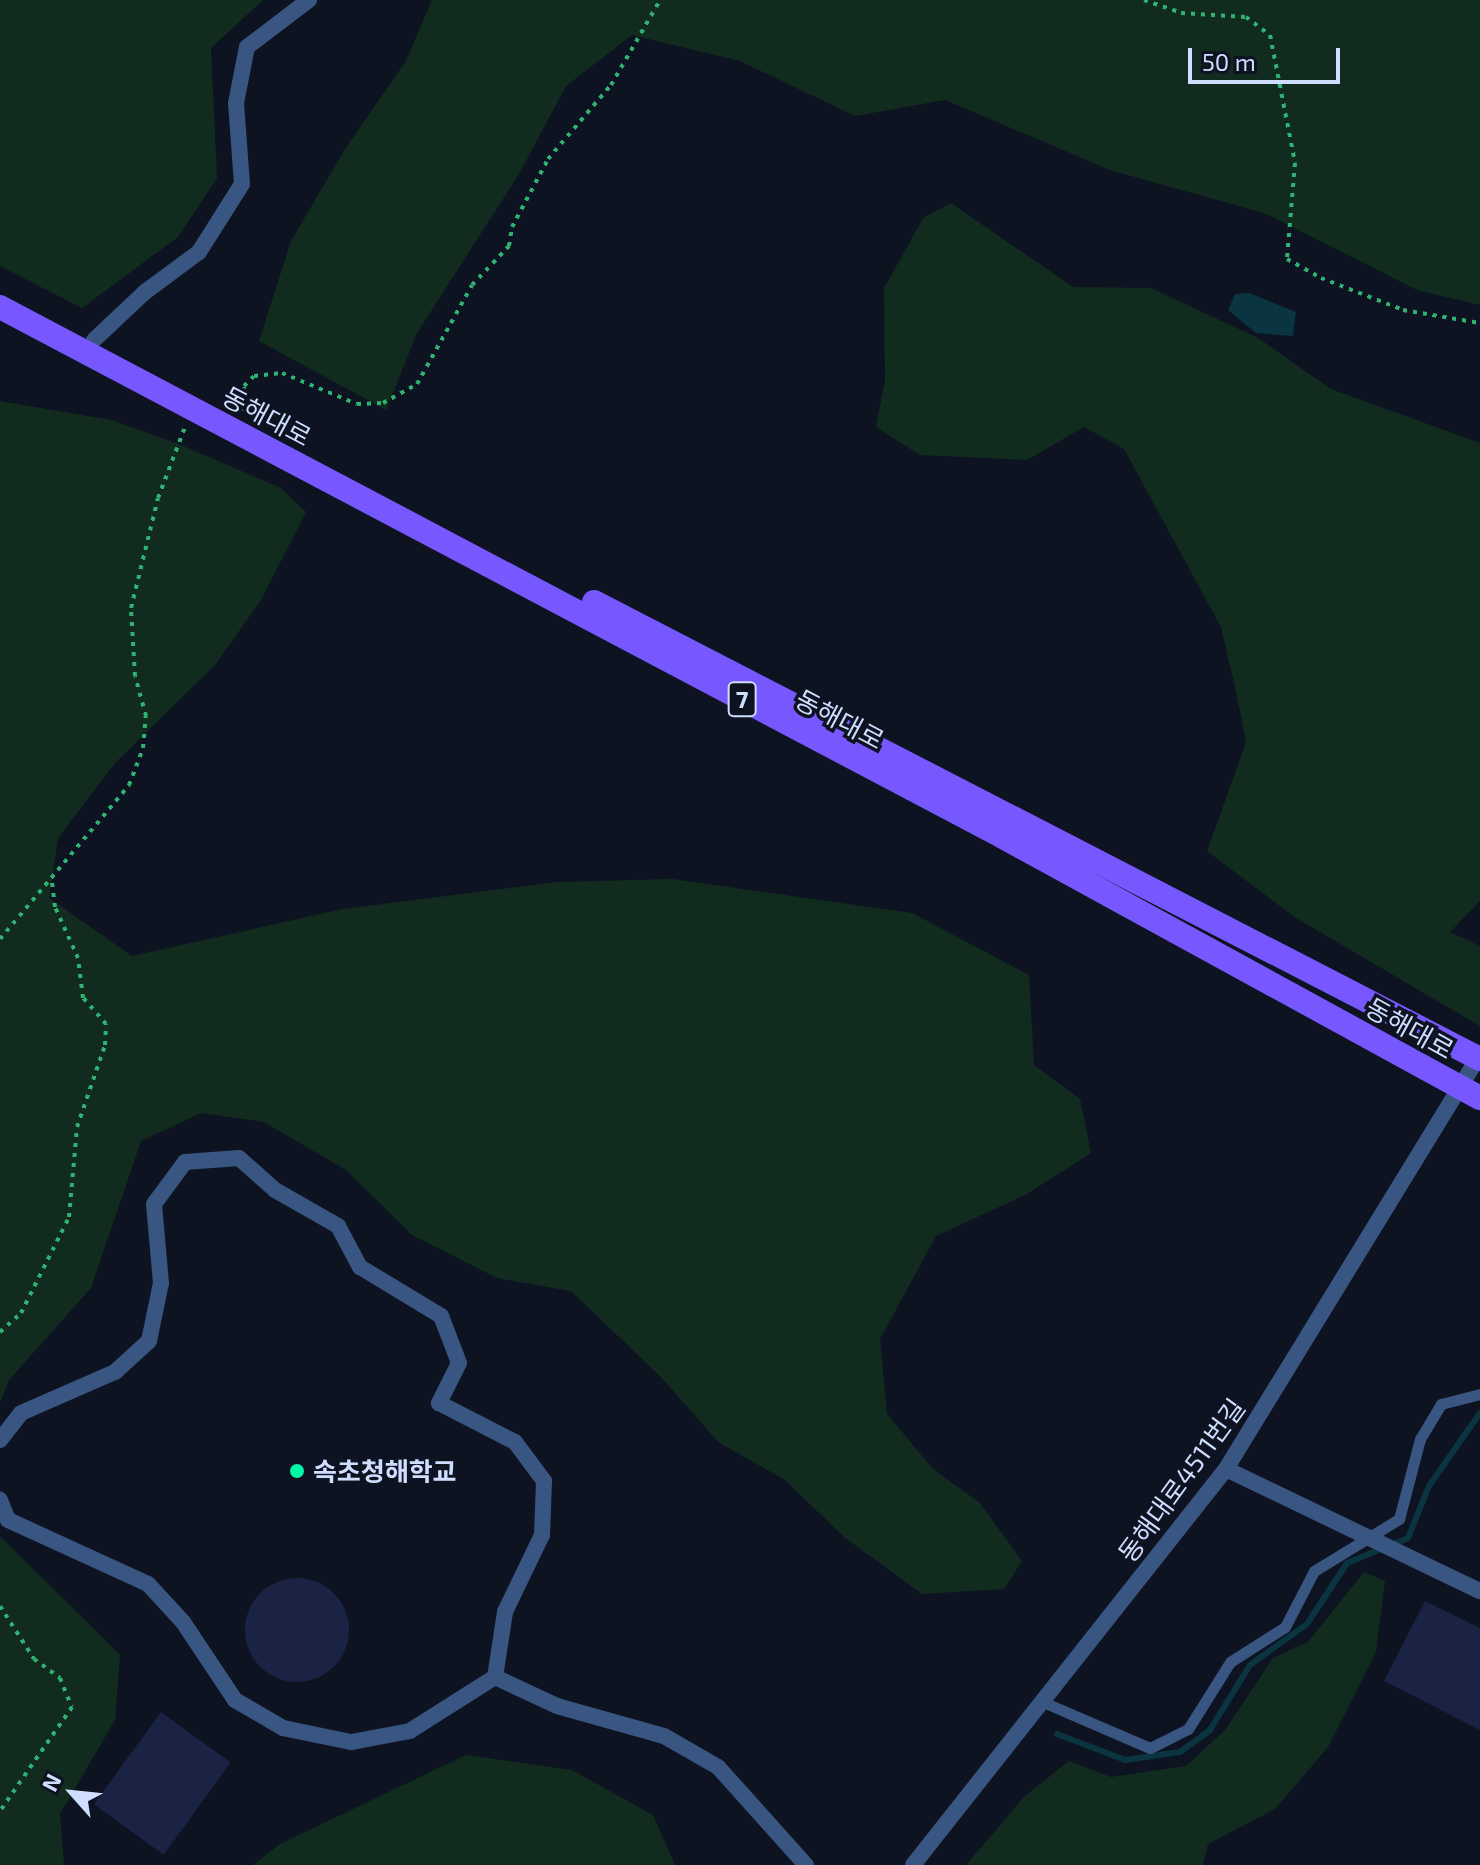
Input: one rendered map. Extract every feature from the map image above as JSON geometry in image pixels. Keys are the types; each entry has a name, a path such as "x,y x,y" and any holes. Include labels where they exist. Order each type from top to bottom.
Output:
{"main road":[{"name":"동해대로","path":"0,293 1479,1059"},
{"name":"동해대로","path":"0,307 1003,837 1470,1093"}],"street":[{"path":"94,340 145,292 199,252 242,184 236,103 247,47 309,0"},
{"name":"동해대로4511번길","path":"913,1865 1226,1469 1470,1093 1479,1059"},
{"path":"0,1440 21,1413 115,1372 149,1341 161,1283 154,1204 185,1162 239,1158 275,1190 338,1226 360,1267 441,1316 459,1363 439,1403 515,1442 544,1481 542,1535 505,1612 495,1677 410,1731 351,1742 283,1728 235,1700 183,1622 148,1584 8,1520 0,1500"},
{"path":"1226,1469 1480,1591"},
{"path":"495,1677 557,1706 664,1736 718,1767 806,1865"}],"lane":[{"path":"1043,1702 1150,1748 1188,1729 1230,1662 1285,1627 1314,1571 1399,1519 1420,1439 1441,1404 1480,1394"}],"path":[{"path":"243,418 244,386 254,376 282,373 357,404 383,403 417,384 472,285 509,246 512,227 548,159 611,85 660,0"},
{"path":"1144,0 1181,13 1246,17 1275,44 1297,184 1287,259 1321,278 1403,310 1480,323"},
{"path":"0,939 129,785 143,748 146,716 135,676 131,608 158,498 192,408"},
{"path":"0,1332 21,1313 69,1217 77,1127 105,1045 106,1024 83,998 78,958 55,907 52,880"},
{"path":"0,1606 34,1659 60,1678 72,1707 0,1811"}],"green space":[{"path":"0,0 263,0 211,48 217,178 178,237 82,308 0,266"},
{"path":"432,0 1480,0 1480,305 1417,290 1267,214 1110,170 945,100 855,116 740,61 632,35 566,86 519,174 417,333 386,410 259,341 291,241 345,149 406,61"},
{"path":"951,203 1073,287 1151,288 1258,338 1331,389 1480,443 1480,901 1450,932 1480,946 1480,1026 1296,918 1207,851 1246,743 1236,691 1221,627 1124,449 1084,427 1027,460 920,455 876,427 885,380 884,288 924,217"},
{"path":"0,401 111,420 176,443 281,488 306,512 261,600 215,665 115,763 58,838 49,898 132,956 343,909 558,882 672,879 912,913 1029,975 1034,1065 1080,1099 1091,1153 1027,1194 936,1236 880,1339 887,1414 933,1469 980,1503 1022,1561 1004,1589 922,1594 844,1537 785,1480 718,1442 661,1377 571,1291 497,1278 412,1235 346,1170 264,1122 201,1113 141,1141 91,1288 9,1380 0,1403"},
{"path":"0,1536 120,1655 115,1720 60,1814 64,1865 0,1865"},
{"path":"1364,1572 1385,1581 1376,1652 1328,1747 1275,1809 1208,1844 1203,1865 966,1865 1025,1796 1069,1761 1111,1777 1186,1766 1225,1730 1273,1658 1308,1642"},
{"path":"466,1755 572,1770 653,1815 675,1865 253,1865 280,1844"}],"water":[{"path":"1249,293 1296,312 1293,336 1256,333 1228,310 1235,294"}],"building":[{"path":"297,1578 317,1582 334,1593 345,1610 349,1630 345,1650 334,1667 317,1678 297,1682 277,1678 260,1667 249,1650 245,1630 249,1610 260,1593 277,1582"},
{"path":"1425,1601 1480,1628 1480,1730 1384,1681"},
{"path":"161,1712 231,1763 164,1855 94,1804"}],"waterway":[{"path":"1057,1734 1125,1760 1180,1752 1210,1730 1250,1665 1307,1624 1347,1563 1408,1538 1429,1486 1480,1413"}],"place":[{"name":"속초청해학교","path":"297,1471"}]}
